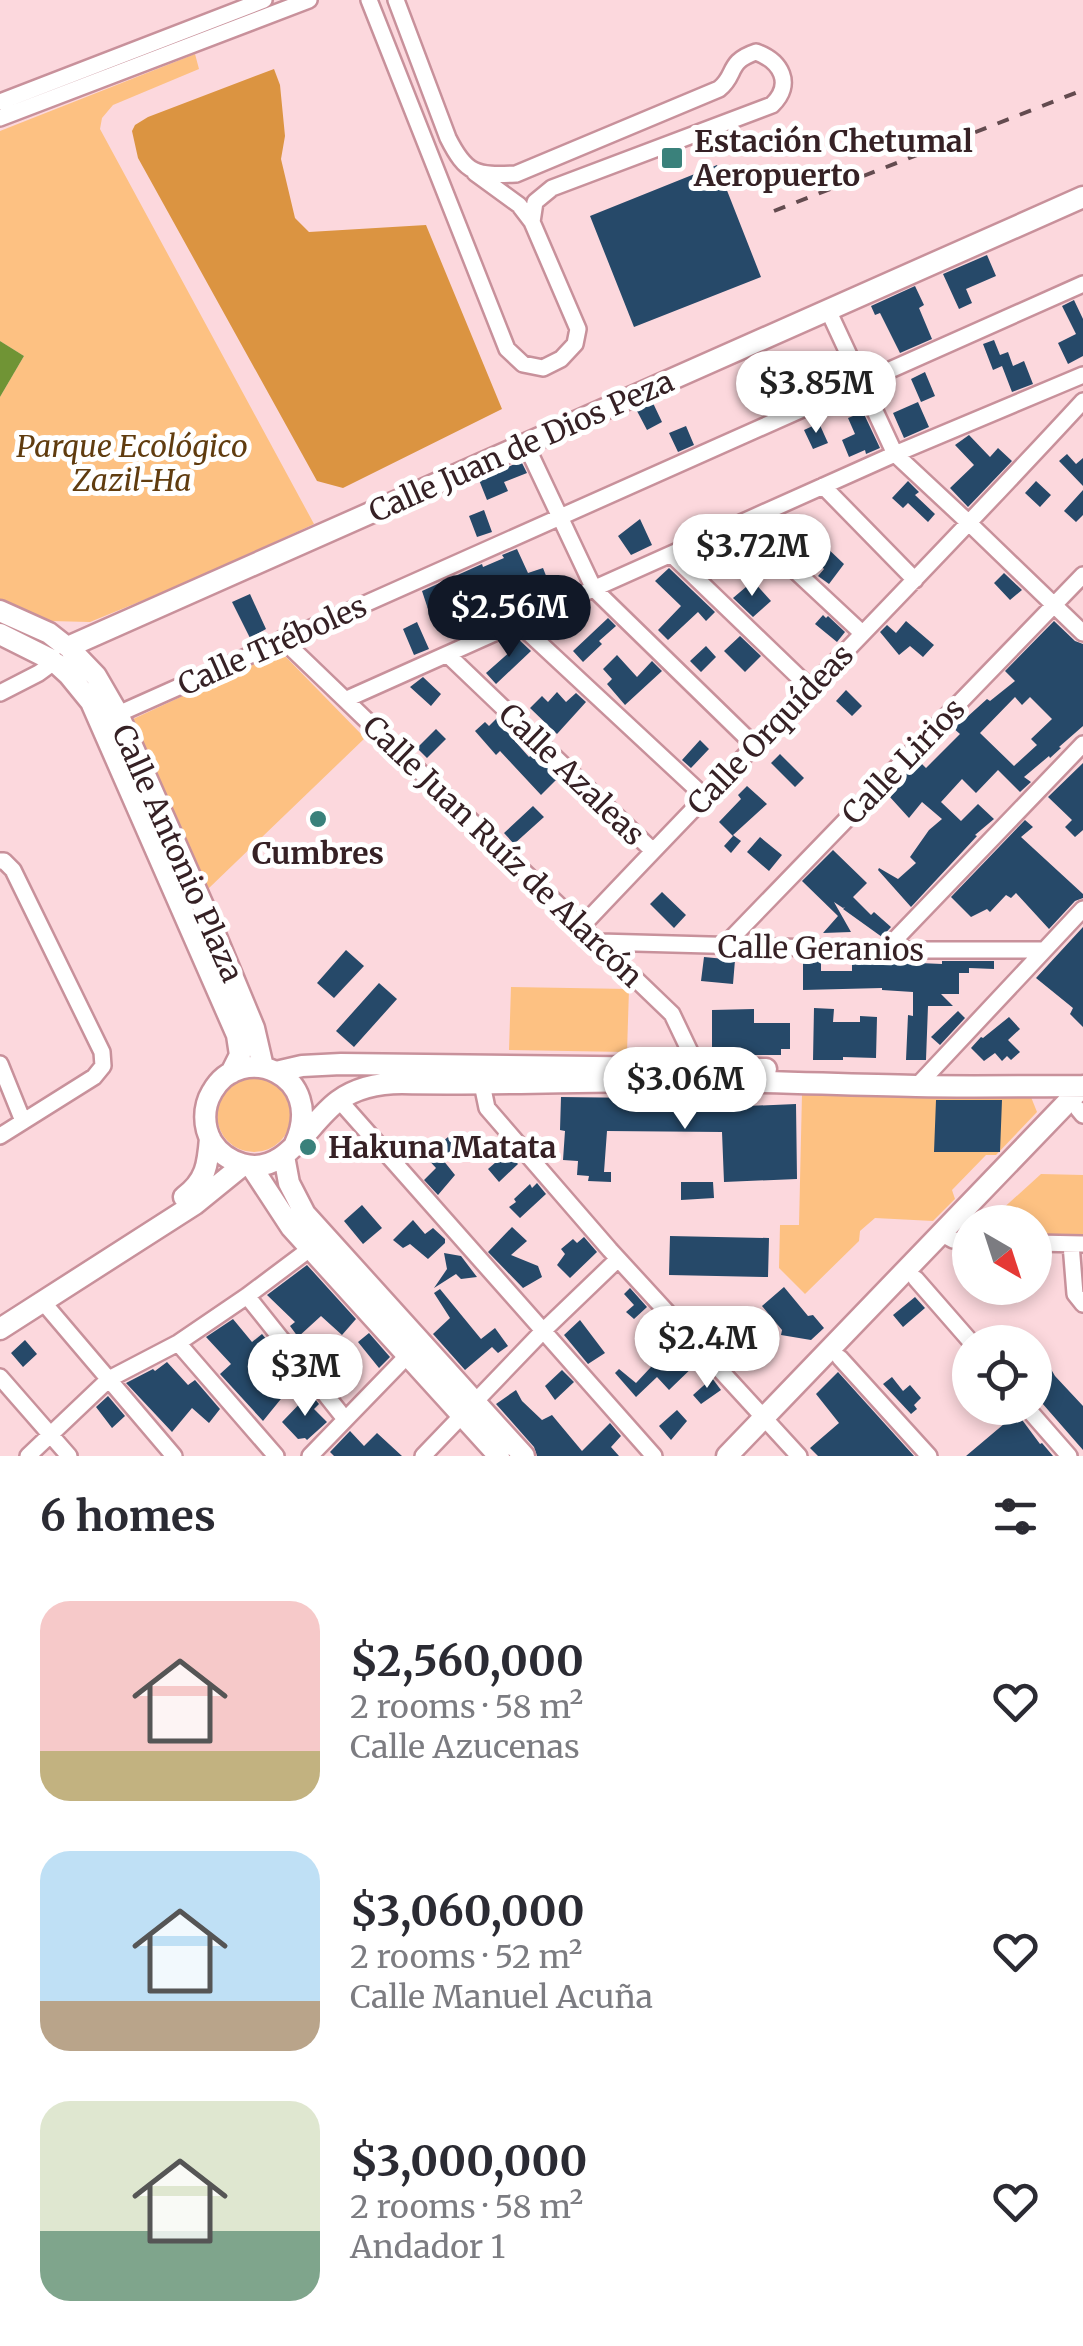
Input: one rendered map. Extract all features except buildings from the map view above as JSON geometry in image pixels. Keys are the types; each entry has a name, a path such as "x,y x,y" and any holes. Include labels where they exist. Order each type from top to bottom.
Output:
{"main road":[{"name":"Calle Juan de Dios Peza","path":"61,654 1083,197"},
{"name":"Calle Antonio Plaza","path":"0,610 48,633 90,702 237,1035 240,1055 231,1073"},
{"name":"Calle Antonio Plaza","path":"0,634 61,654 96,676 108,693 205,910 269,1070"},
{"path":"694,1073 482,1084 384,1083 361,1088 338,1100 290,1150 263,1165 230,1159 218,1150 205,1124 210,1094 219,1082 246,1067 269,1070 341,1064 694,1073 1083,1086"},
{"path":"269,1070 288,1080 299,1094 304,1110 302,1128 290,1150 289,1183 310,1248 408,1355 524,1456"},
{"path":"923,1080 1083,1072"},
{"path":"983,1205 1083,1086"},
{"path":"987,1205 1081,1109"},
{"path":"0,1315 195,1189 208,1163 210,1138"},
{"path":"247,1165 469,1409 499,1456"},
{"path":"0,1330 195,1204 247,1165"},
{"path":"727,1456 840,1358 952,1241"},
{"path":"746,1456 769,1423 952,1241"}],"street":[{"path":"0,102 264,0"},
{"path":"0,118 283,5 308,0"},
{"path":"369,0 507,349 523,364 543,368 561,360 576,344 578,329 532,222 519,206 457,156 396,0"},
{"path":"474,172 516,174 719,89 727,83 736,62 756,52 771,57 782,72 782,89 772,105 552,188 535,202 532,222"},
{"name":"Calle Tréboles","path":"118,714 1083,284"},
{"path":"828,310 895,454 1083,633"},
{"path":"347,699 895,454 1083,375"},
{"name":"Calle Orquídeas","path":"582,926 970,524 1083,401"},
{"path":"526,444 594,590 754,745"},
{"path":"824,486 915,580"},
{"path":"743,522 862,633"},
{"path":"672,555 810,687"},
{"name":"Calle Lirios","path":"723,947 1083,575"},
{"path":"518,622 706,797"},
{"name":"Calle Juan Ruíz de Alarcón","path":"282,639 672,1014 694,1073"},
{"path":"0,692 39,673 61,654"},
{"name":"Calle Azaleas","path":"448,655 653,850"},
{"path":"885,950 1083,744"},
{"path":"0,1136 94,1077 103,1066 102,1052 12,870 2,861"},
{"path":"923,1080 1083,909"},
{"name":"Calle Geranios","path":"599,942 1043,950"},
{"path":"0,1064 23,1121"},
{"path":"482,1084 488,1108 618,1259 800,1456"},
{"path":"338,1100 654,1456"},
{"path":"1052,1243 1077,1244 1075,1294 1083,1304"},
{"path":"28,1456 109,1380 178,1343 310,1248"},
{"path":"423,1456 618,1259"},
{"path":"916,1279 955,1325"},
{"path":"247,1296 346,1419"},
{"path":"42,1302 174,1456"},
{"path":"178,1343 276,1456"},
{"path":"310,1456 408,1355"},
{"path":"840,1358 929,1456"},
{"path":"0,1377 70,1456"},
{"path":"1042,1425 1069,1456"}],"green space":[{"name":"Parque Ecológico Zazil-Ha","path":"195,54 199,69 113,105 102,118 100,129 314,524 90,622 50,621 0,600 0,397 24,356 0,341 0,131"},
{"path":"280,651 365,738 208,889 131,720"},
{"path":"511,987 629,989 627,1052 509,1050"},
{"path":"254,1078 280,1089 291,1115 280,1141 254,1152 228,1141 217,1115 228,1089"},
{"path":"802,1094 1031,1097 1037,1112 996,1155 986,1155 952,1190 955,1199 933,1221 875,1218 860,1231 859,1241 805,1294 779,1268 780,1225 799,1225"},
{"path":"1041,1174 1083,1175 1083,1239 1052,1238 1052,1205 1007,1205"}],"shaded area":[{"path":"274,69 280,85 285,136 281,159 295,218 309,232 426,225 502,409 343,488 317,481 138,158 132,131 148,117"},
{"path":"0,341 24,356 0,397"}],"railway":[{"path":"774,211 1083,90"}],"place":[{"name":"Estación Chetumal Aeropuerto","path":"672,158"},
{"name":"Cumbres","path":"318,819"},
{"name":"Hakuna Matata","path":"308,1147"}]}
